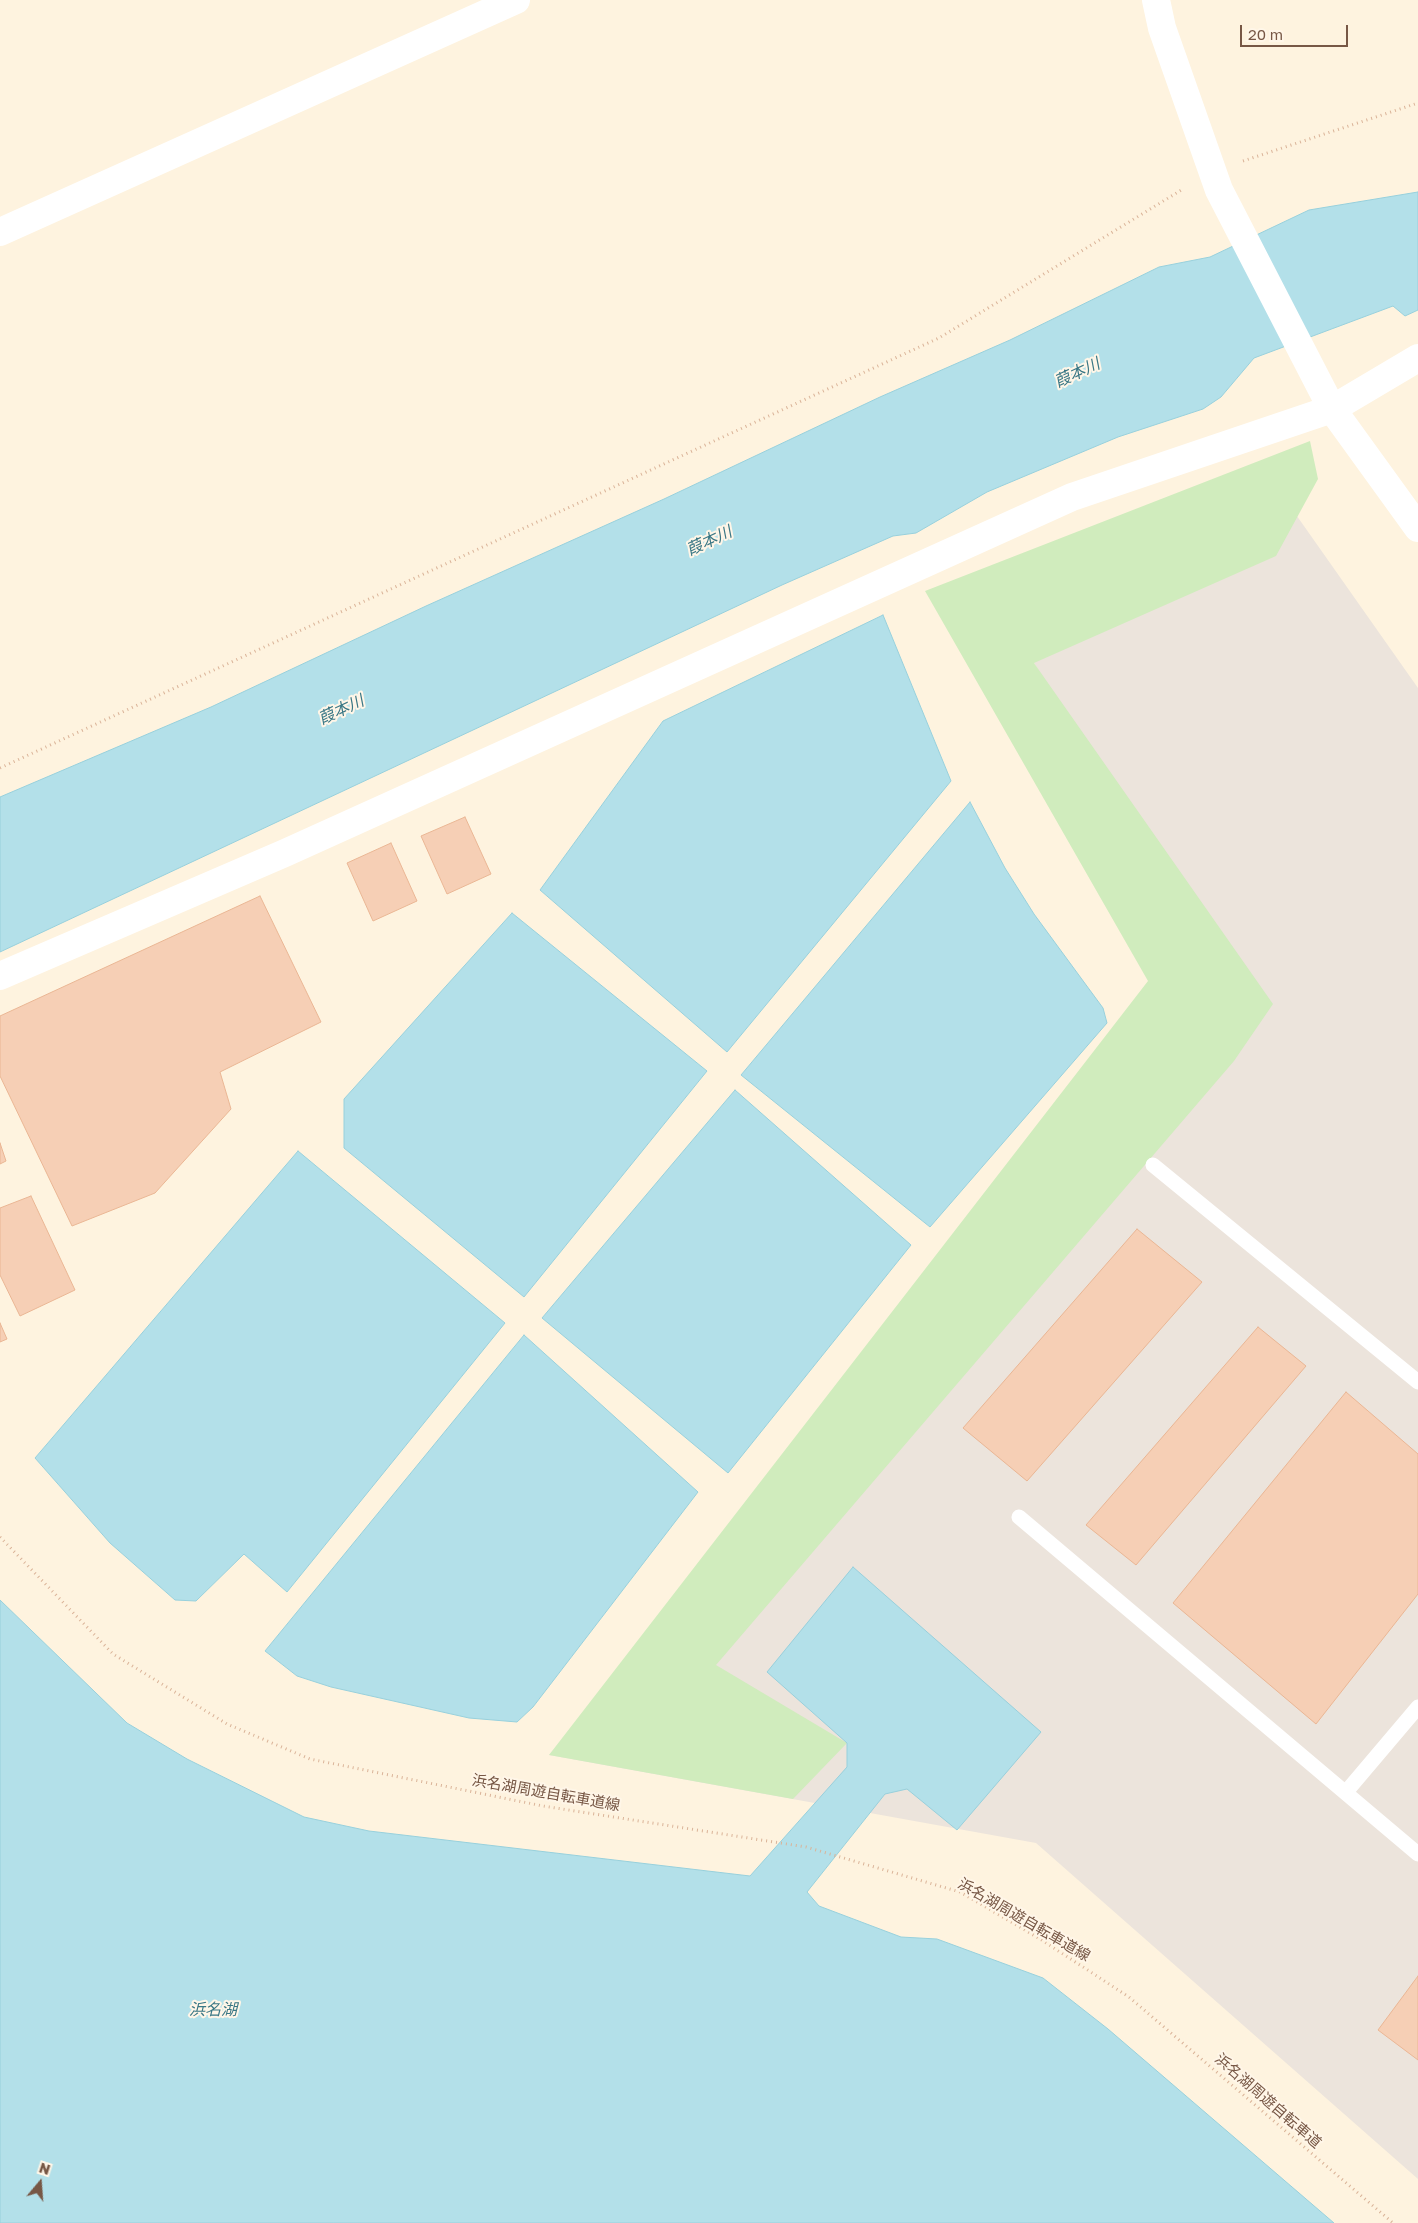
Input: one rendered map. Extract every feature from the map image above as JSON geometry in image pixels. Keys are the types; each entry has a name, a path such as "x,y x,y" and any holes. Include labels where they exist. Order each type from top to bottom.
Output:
{"street":[{"path":"0,232 516,0"},
{"path":"1156,0 1162,28 1216,180 1326,399 1418,528"},
{"path":"0,976 285,853 1072,497 1326,399 1418,358"}],"lane":[{"path":"1153,1165 1418,1382"},
{"path":"1019,1517 1418,1854"},
{"path":"1346,1792 1418,1706"}],"path":[{"path":"0,768 939,338 1216,180 1418,103"},
{"name":"浜名湖周遊自転車道線","path":"0,1537 113,1654 227,1724 310,1759 542,1806 806,1847 960,1892 1040,1939 1129,1997"},
{"name":"浜名湖周遊自転車道","path":"1129,1997 1393,2223"}],"shaded area":[{"path":"1273,482 1418,688 1418,2179 1036,1843 549,1755 1212,971 993,592"}],"green space":[{"path":"1310,441 1318,479 1276,556 1034,663 1273,1004 1234,1061 716,1665 847,1743 793,1799 549,1755 1148,981 925,591"}],"water":[{"name":"葭本川","path":"1418,192 1418,310 1405,316 1393,306 1254,358 1221,397 1203,409 1118,437 987,492 916,533 893,536 782,585 0,952 0,797 211,707 426,606 664,499 880,397 1010,340 1159,267 1210,257 1309,210"},
{"path":"883,615 951,781 727,1052 540,890 663,721"},
{"path":"970,802 1005,868 1034,914 1103,1008 1107,1023 930,1227 741,1075"},
{"path":"512,913 707,1071 524,1297 344,1148 344,1099"},
{"path":"735,1090 911,1245 728,1473 542,1318"},
{"path":"298,1151 505,1323 287,1592 244,1554 196,1601 175,1600 110,1543 35,1458"},
{"path":"524,1335 698,1492 533,1707 517,1722 469,1718 331,1687 297,1676 265,1651"},
{"name":"浜名湖","path":"853,1567 1041,1732 957,1830 907,1789 885,1794 807,1892 819,1906 901,1937 937,1939 1043,1978 1108,2029 1334,2223 0,2223 0,1600 127,1723 187,1759 304,1817 369,1831 750,1876 847,1767 847,1743 767,1672"}],"building":[{"path":"465,817 491,874 447,894 421,836"},
{"path":"391,843 417,901 373,921 347,863"},
{"path":"260,896 321,1022 220,1072 231,1109 155,1193 72,1226 0,1076 0,1016"},
{"path":"0,1143 6,1161 0,1164"},
{"path":"31,1196 75,1290 20,1316 0,1275 0,1208"},
{"path":"1137,1229 1202,1282 1027,1481 963,1428"},
{"path":"0,1323 7,1339 0,1342"},
{"path":"1258,1327 1306,1366 1136,1565 1086,1525"},
{"path":"1346,1392 1418,1454 1418,1594 1316,1724 1173,1603"},
{"path":"1418,1976 1418,2060 1378,2030"}]}
